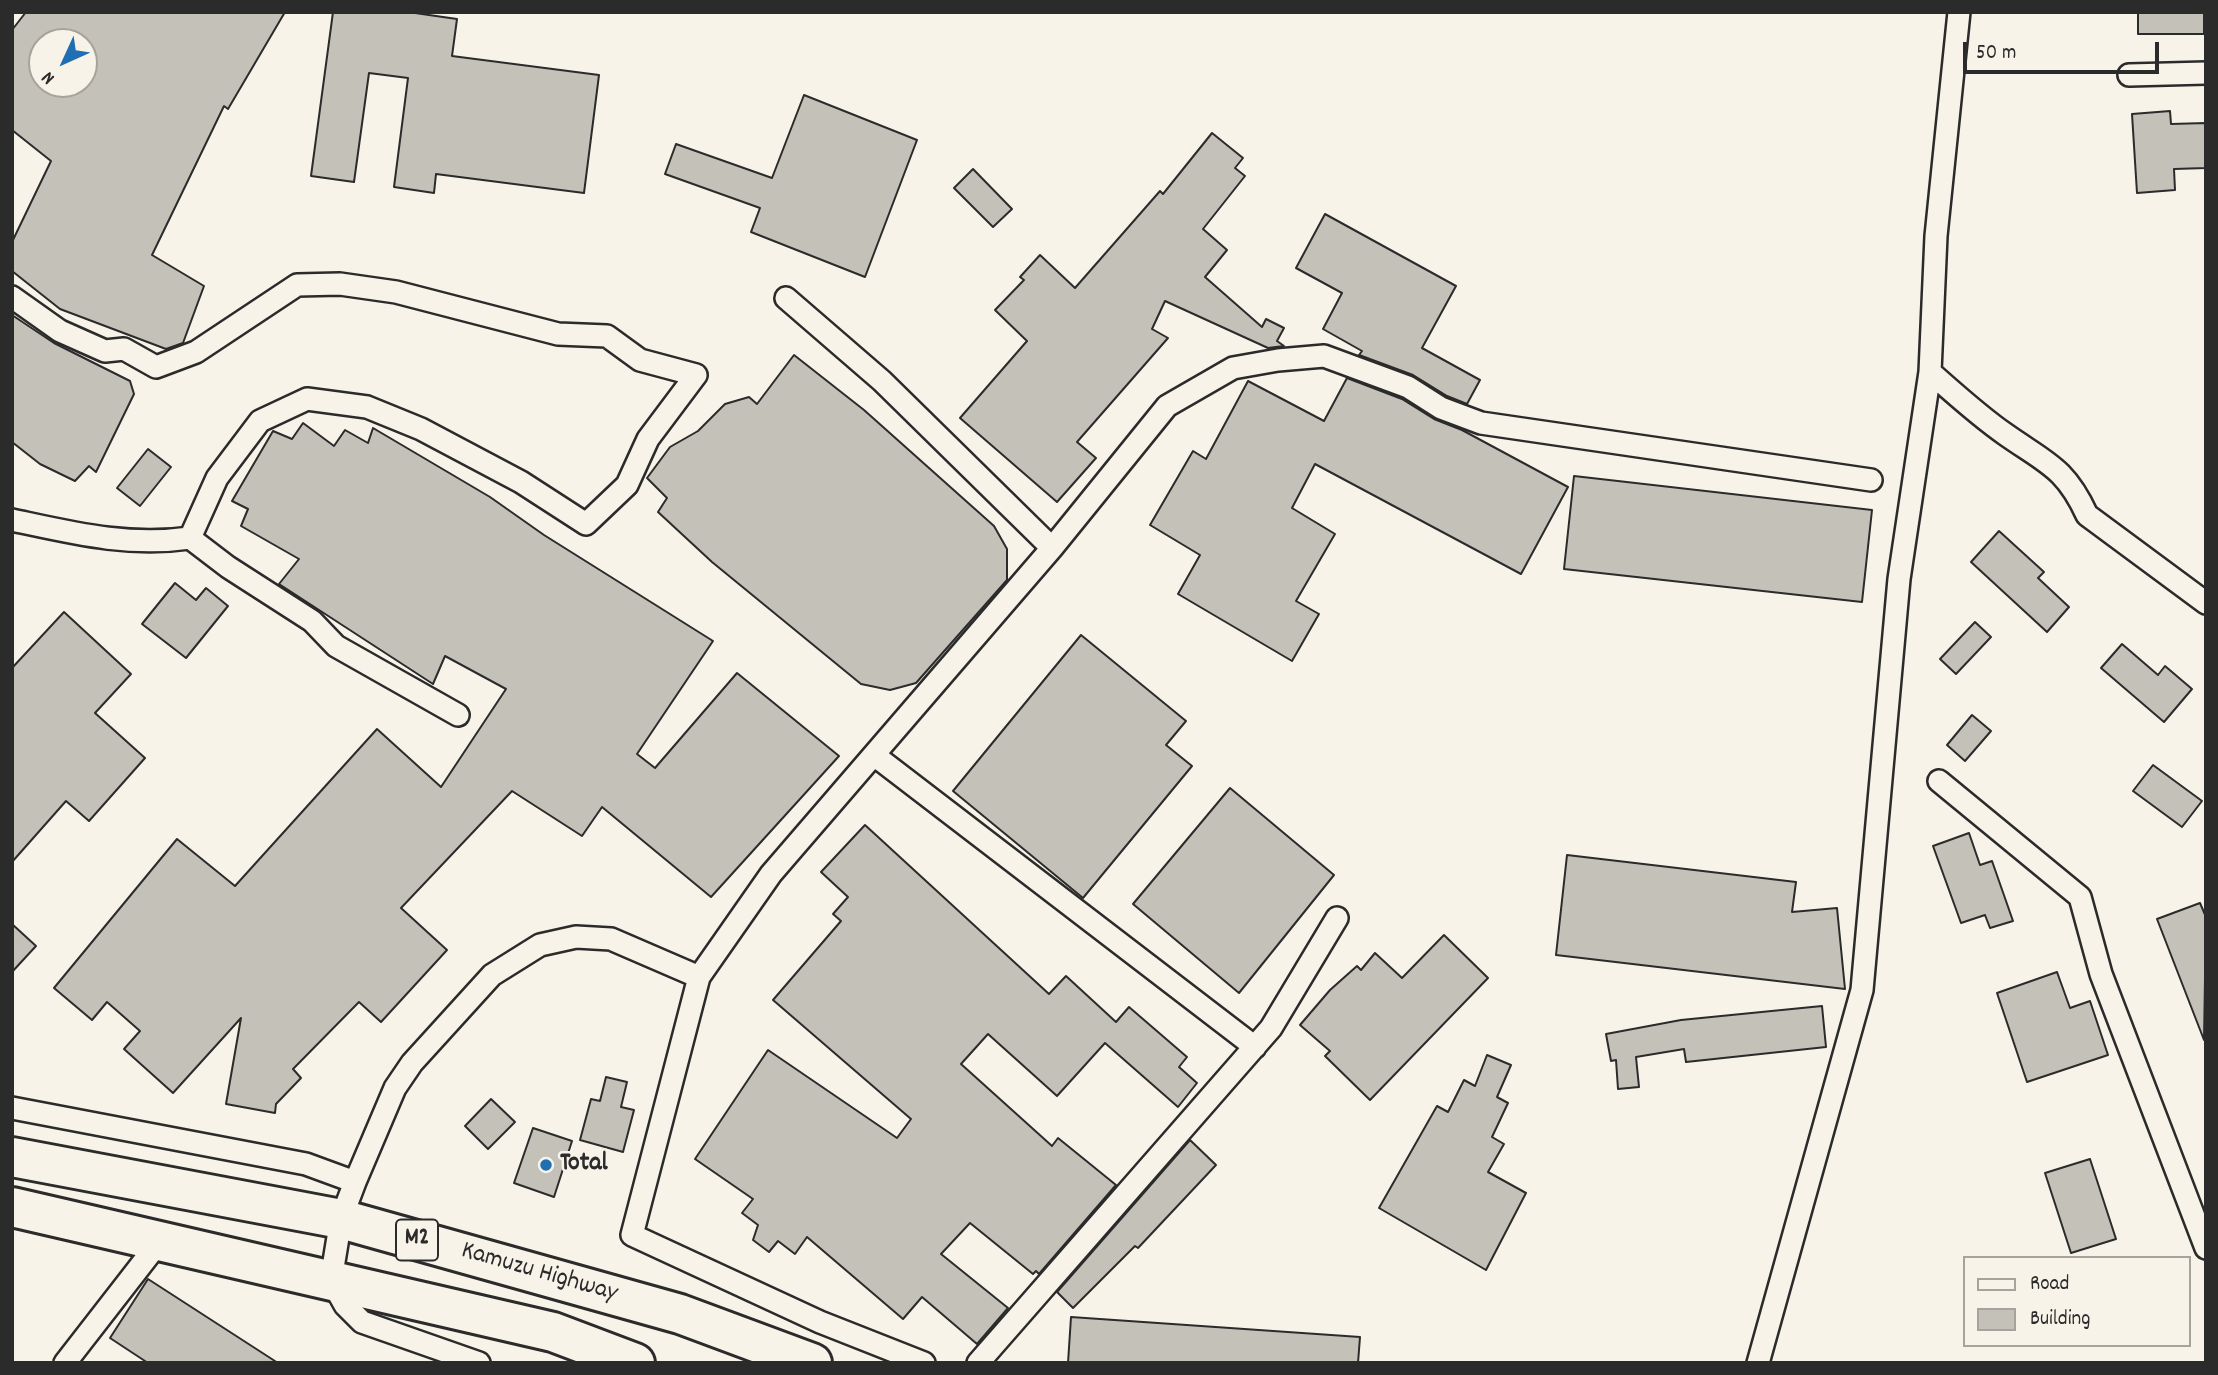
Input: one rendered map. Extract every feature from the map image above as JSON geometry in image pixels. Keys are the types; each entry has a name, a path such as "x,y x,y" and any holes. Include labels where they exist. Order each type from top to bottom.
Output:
{"highway":[{"name":"Kamuzu Highway","path":"12,1157 341,1219 680,1314 812,1363"},
{"name":"Kamuzu Highway","path":"12,1207 552,1332 635,1363"}],"street":[{"path":"1758,1363 1862,990 1899,579 1930,372 1936,236 1959,12"},
{"path":"2129,75 2206,74"},
{"path":"12,297 60,331 105,351 124,349 156,367 196,352 297,285 340,284 396,292 558,334 607,336 640,360 696,375 648,439 627,485 586,524 521,482 421,429 367,407 307,399 260,421 217,478 190,538"},
{"path":"786,298 881,381 1052,548"},
{"path":"924,1363 820,1322 632,1235 699,977 771,874 1052,548 1167,406 1233,368 1324,356 1408,387 1441,408 1481,423 1871,480"},
{"path":"1930,372 2003,433 2061,472 2078,495 2087,515 2206,603"},
{"path":"12,520 99,539 157,543 190,538 228,567 312,621 336,646 458,715"},
{"path":"874,755 1255,1047"},
{"path":"1939,781 2080,897 2101,974 2206,1248"},
{"path":"978,1363 1271,1028 1337,918"},
{"path":"480,1363 362,1322 345,1305 331,1280 341,1219 382,1115 412,1063 492,975 540,945 576,937 611,939 699,977"},
{"path":"12,1108 306,1164 355,1182"},
{"path":"65,1363 159,1242"}],"building":[{"path":"26,12 285,12 228,109 224,106 152,255 204,286 183,343 166,349 60,309 12,271 12,242 51,161 12,130 12,30"},
{"path":"333,12 408,12 457,19 452,56 599,75 584,193 436,174 434,193 394,187 408,78 369,73 354,182 311,176"},
{"path":"2138,12 2204,12 2204,34 2138,34"},
{"path":"804,95 917,140 865,277 751,232 760,208 665,174 676,144 772,178"},
{"path":"2170,111 2171,124 2206,123 2206,168 2174,169 2175,190 2137,193 2132,114"},
{"path":"1212,133 1243,158 1235,168 1245,176 1203,229 1227,250 1205,277 1262,327 1266,319 1284,328 1277,341 1284,346 1268,348 1165,301 1152,329 1168,338 1077,442 1096,458 1057,502 960,418 1027,341 995,310 1024,280 1020,277 1040,255 1075,288 1160,191 1163,194"},
{"path":"973,169 1012,209 993,227 954,188"},
{"path":"1325,214 1456,286 1422,348 1480,380 1467,404 1447,396 1413,375 1359,355 1362,351 1323,329 1342,293 1296,268"},
{"path":"12,315 54,343 130,381 134,394 96,472 89,466 75,481 40,464 12,442"},
{"path":"794,355 864,410 994,526 1007,549 1007,580 916,683 890,690 861,684 712,562 658,512 667,498 647,478 670,447 698,431 725,404 749,397 757,404"},
{"path":"1347,378 1402,399 1434,419 1462,430 1568,487 1521,574 1315,464 1292,508 1335,534 1296,601 1319,614 1292,661 1178,594 1200,555 1150,525 1193,451 1206,459 1248,381 1324,421"},
{"path":"303,423 334,446 345,430 368,443 373,428 490,497 544,535 713,641 637,754 655,768 737,673 839,756 711,897 602,807 582,836 512,791 401,908 447,950 381,1022 359,1002 293,1069 301,1078 276,1104 275,1113 226,1104 241,1018 173,1093 124,1049 140,1031 107,1002 92,1020 54,988 177,839 235,886 377,729 441,787 506,689 445,656 433,684 279,584 299,559 241,526 248,509 232,501 273,431 292,439"},
{"path":"148,449 171,467 140,506 117,488"},
{"path":"1574,476 1872,510 1862,602 1564,569"},
{"path":"1999,531 2044,572 2038,578 2069,607 2047,632 1971,562"},
{"path":"175,583 196,600 206,588 228,606 186,658 142,624"},
{"path":"64,612 131,674 95,713 145,758 89,821 66,801 12,862 12,668"},
{"path":"1975,622 1991,637 1956,674 1940,659"},
{"path":"1081,635 1186,721 1166,745 1192,766 1083,898 953,791"},
{"path":"2122,644 2158,675 2165,666 2192,689 2164,722 2101,668"},
{"path":"1972,715 1991,731 1965,761 1947,745"},
{"path":"2153,765 2202,801 2182,827 2133,791"},
{"path":"1230,788 1334,875 1239,993 1133,904"},
{"path":"865,825 1049,994 1066,976 1116,1022 1129,1007 1187,1057 1179,1067 1197,1083 1178,1107 1105,1043 1057,1096 988,1034 961,1064 1052,1146 1058,1138 1116,1185 1039,1274 1036,1271 1033,1274 970,1223 941,1254 1008,1308 977,1344 922,1297 903,1319 807,1237 795,1254 778,1241 769,1252 753,1240 758,1225 742,1213 753,1199 695,1159 768,1050 897,1138 911,1119 773,1000 841,921 833,914 848,897 821,872"},
{"path":"1969,833 1980,865 1992,861 2013,921 1990,928 1985,915 1961,923 1933,846"},
{"path":"1567,855 1796,882 1792,912 1837,908 1845,989 1556,955"},
{"path":"2200,903 2206,917 2204,1040 2157,919"},
{"path":"12,924 36,946 12,972"},
{"path":"1444,935 1488,978 1370,1100 1325,1056 1330,1051 1300,1025 1330,990 1357,966 1361,970 1375,953 1402,978"},
{"path":"2057,972 2070,1008 2090,1001 2108,1055 2027,1082 1997,993"},
{"path":"1822,1006 1826,1047 1686,1062 1684,1049 1636,1057 1639,1087 1618,1089 1616,1060 1611,1061 1606,1034 1681,1020"},
{"path":"1487,1055 1511,1065 1497,1097 1508,1103 1492,1137 1504,1144 1488,1172 1526,1193 1486,1270 1379,1208 1437,1106 1448,1112 1464,1080 1475,1086"},
{"path":"606,1077 627,1082 621,1107 634,1110 623,1152 580,1140 591,1099 600,1101"},
{"path":"491,1099 515,1122 488,1149 465,1126"},
{"path":"533,1128 572,1141 554,1197 514,1183"},
{"path":"1190,1140 1216,1165 1138,1248 1135,1246 1073,1308 1057,1292"},
{"path":"2090,1159 2116,1239 2071,1253 2045,1173"},
{"path":"148,1279 278,1363 148,1363 110,1338"},
{"path":"1071,1317 1360,1337 1358,1363 1068,1363"}],"place":[{"name":"Total","path":"546,1165"}]}
